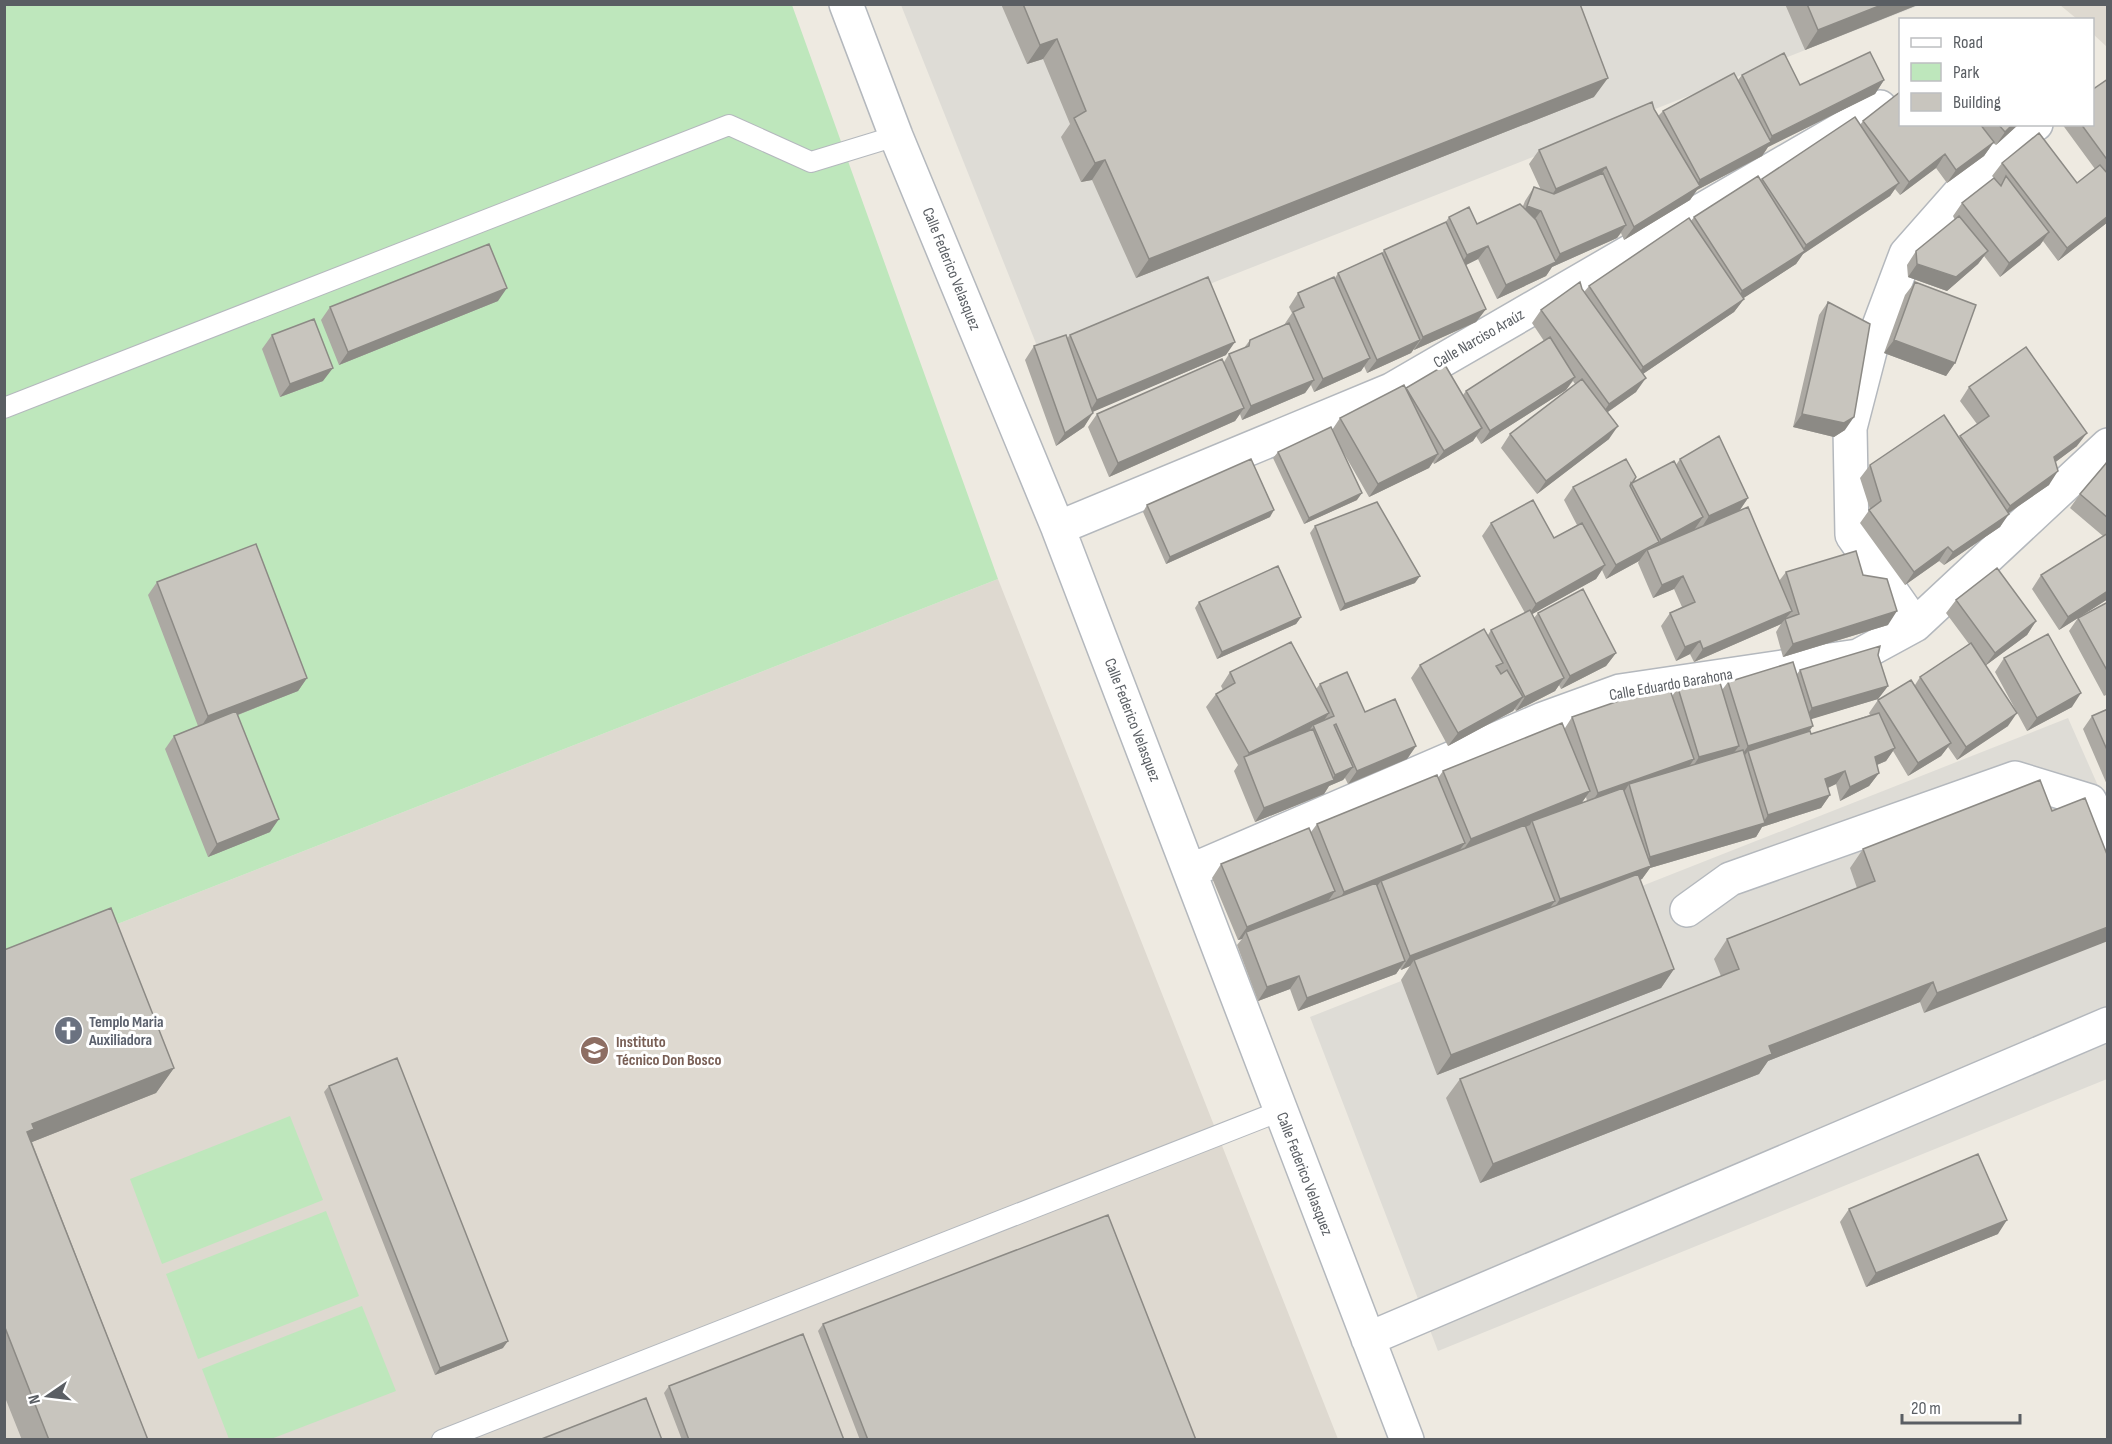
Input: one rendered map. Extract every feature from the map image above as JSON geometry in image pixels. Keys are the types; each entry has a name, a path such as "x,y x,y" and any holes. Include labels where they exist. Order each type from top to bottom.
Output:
{"street":[{"name":"Calle Federico Velasquez","path":"846,4 896,136 1058,528 1407,1440"},
{"name":"Calle Narciso Araúz","path":"1058,528 1391,390 1880,107"},
{"path":"1915,625 1852,535 1850,428 1871,347 1906,254 1996,152 2033,126"},
{"name":"Calle Eduardo Barahona","path":"1190,871 1543,719 1620,691 1858,656 1915,625 2108,445"},
{"path":"1688,910 1730,879 2014,777 2090,801 2108,841"},
{"path":"1368,1339 2108,1024"}],"lane":[{"path":"4,408 729,125 811,162 896,136"},
{"path":"442,1440 1280,1111"}],"shaded area":[{"path":"901,5 1920,5 1039,351"},
{"path":"2060,5 2107,5 2107,47 2094,35 2094,18 2076,18"},
{"name":"Instituto Técnico Don Bosco","path":"998,579 1338,1439 5,1440 5,968"},
{"path":"2068,718 2107,806 2107,1079 1438,1351 1310,1017"}],"green space":[{"path":"5,5 792,5 998,579 5,968"},
{"path":"290,1116 323,1200 162,1264 130,1179"},
{"path":"326,1211 359,1296 198,1359 166,1274"},
{"path":"362,1306 396,1391 271,1439 229,1439 202,1369"}],"building":[{"path":"1023,4 1580,4 1608,78 1149,259 1105,160 1095,163 1074,118 1086,111 1057,39 1040,45"},
{"path":"1807,4 1884,4 1818,30"},
{"path":"1870,52 1884,80 1772,136 1742,75 1784,53 1800,85"},
{"path":"1734,73 1771,142 1700,180 1663,111"},
{"path":"2108,79 2108,161 2082,126 2094,126 2094,89"},
{"path":"1899,93 1899,126 1982,126 1994,142 1956,170 1945,154 1909,182 1863,121"},
{"path":"1652,102 1700,186 1634,227 1606,167 1556,189 1539,150"},
{"path":"1855,117 1899,183 1806,245 1762,179"},
{"path":"2000,126 2011,126 2005,132"},
{"path":"2039,133 2077,183 2100,165 2108,174 2108,216 2067,248 2002,163"},
{"path":"1603,173 1626,225 1560,254 1541,211 1527,206 1534,187 1554,194"},
{"path":"1758,176 1805,251 1742,291 1694,217"},
{"path":"2006,176 2049,232 2009,263 1962,203 1994,178 2001,186"},
{"path":"1520,204 1536,220 1556,262 1506,285 1488,246 1467,255 1449,217 1469,207 1477,224"},
{"path":"1959,216 1988,251 1956,277 1917,264 1916,251"},
{"path":"1689,218 1744,299 1643,367 1589,286"},
{"path":"1446,222 1486,309 1423,337 1384,250"},
{"path":"489,244 507,288 348,352 330,307"},
{"path":"1382,253 1420,340 1377,360 1338,273"},
{"path":"1208,277 1235,342 1097,400 1070,335"},
{"path":"1334,277 1370,358 1323,379 1293,312 1304,307 1298,293"},
{"path":"1580,282 1582,289 1646,378 1609,404 1541,310"},
{"path":"1915,282 1976,305 1955,363 1894,340"},
{"path":"1828,302 1870,324 1854,417 1844,423 1802,414"},
{"path":"314,319 333,368 290,384 272,335"},
{"path":"1289,323 1314,380 1251,406 1229,354 1249,346 1250,340"},
{"path":"1066,335 1093,413 1065,433 1034,346"},
{"path":"1550,337 1575,377 1490,431 1466,391"},
{"path":"2026,347 2087,433 2054,457 2058,471 2010,506 1960,436 1989,416 1969,387"},
{"path":"1222,359 1244,408 1118,463 1097,414"},
{"path":"1445,365 1482,428 1444,451 1406,388"},
{"path":"1582,379 1618,426 1546,481 1510,434"},
{"path":"1404,385 1438,454 1378,484 1340,418"},
{"path":"1944,415 2009,514 1953,552 1948,547 1914,572 1869,510 1881,501 1870,465"},
{"path":"1331,427 1362,493 1309,518 1278,452"},
{"path":"1719,436 1748,498 1709,516 1680,459"},
{"path":"1251,459 1274,510 1170,557 1147,505"},
{"path":"1626,459 1636,477 1632,483 1674,461 1703,517 1661,540 1631,483 1630,486 1659,542 1616,565 1573,487"},
{"path":"2108,461 2108,518 2080,494"},
{"path":"1533,500 1554,538 1582,523 1605,565 1536,604 1491,523"},
{"path":"1377,502 1420,576 1345,604 1315,526"},
{"path":"1748,507 1792,611 1703,649 1700,641 1685,647 1670,613 1695,602 1683,576 1662,585 1647,550"},
{"path":"2108,533 2108,591 2068,617 2041,575"},
{"path":"256,544 307,678 208,716 157,582"},
{"path":"1856,551 1863,575 1887,579 1897,611 1793,644 1785,619 1799,614 1786,572"},
{"path":"1278,566 1301,617 1222,652 1199,602"},
{"path":"1997,568 2036,621 1995,653 1956,600"},
{"path":"1583,589 1616,653 1570,676 1538,613"},
{"path":"2108,602 2108,672 2078,618"},
{"path":"1530,610 1564,678 1525,697 1491,630"},
{"path":"1484,629 1503,663 1496,666 1501,674 1507,670 1523,697 1458,733 1420,665"},
{"path":"2048,634 2081,693 2037,718 2004,658"},
{"path":"1291,642 1329,713 1249,753 1216,694 1235,683 1230,672"},
{"path":"1971,643 2017,713 1966,747 1920,677"},
{"path":"1880,646 1878,655 1888,686 1812,708 1800,670"},
{"path":"1793,662 1813,726 1748,746 1728,682"},
{"path":"1347,672 1365,712 1395,699 1416,746 1357,771 1336,724 1334,725 1353,767 1335,775 1313,725 1334,716 1320,684"},
{"path":"1718,676 1739,746 1699,757 1678,688"},
{"path":"1911,680 1951,743 1918,763 1878,700"},
{"path":"1668,684 1694,759 1598,793 1572,717"},
{"path":"2108,709 2108,752 2092,716"},
{"path":"236,711 279,819 217,844 174,736"},
{"path":"1879,713 1895,748 1875,757 1879,773 1850,787 1845,771 1825,779 1830,795 1768,815 1748,751 1810,731 1811,734"},
{"path":"1562,723 1590,791 1471,839 1443,771"},
{"path":"1313,729 1334,780 1264,808 1244,757"},
{"path":"1743,750 1765,823 1650,857 1629,784"},
{"path":"1437,775 1465,843 1344,892 1317,824"},
{"path":"2040,780 2052,811 2085,798 2108,857 2108,927 1937,993 1933,982 1769,1046 1772,1054 1493,1164 1460,1079 1739,969 1727,939 1875,881 1863,849"},
{"path":"1623,788 1651,866 1560,899 1532,821"},
{"path":"1525,825 1555,901 1410,956 1381,881"},
{"path":"1309,828 1335,891 1247,927 1221,864"},
{"path":"1638,874 1674,969 1451,1055 1414,960"},
{"path":"1376,883 1405,961 1307,998 1299,976 1267,987 1246,932"},
{"path":"111,908 174,1068 32,1124 34,1129 27,1132 148,1440 49,1440 4,1325 4,950"},
{"path":"397,1058 508,1341 440,1368 329,1086"},
{"path":"1978,1154 2007,1220 1876,1273 1849,1209"},
{"path":"1108,1215 1196,1440 868,1440 823,1324"},
{"path":"803,1334 844,1440 689,1440 669,1386"},
{"path":"646,1398 662,1440 539,1440"}],"place":[{"name":"Templo Maria Auxiliadora","path":"68,1031"},
{"name":"Instituto Técnico Don Bosco","path":"595,1051"}]}
